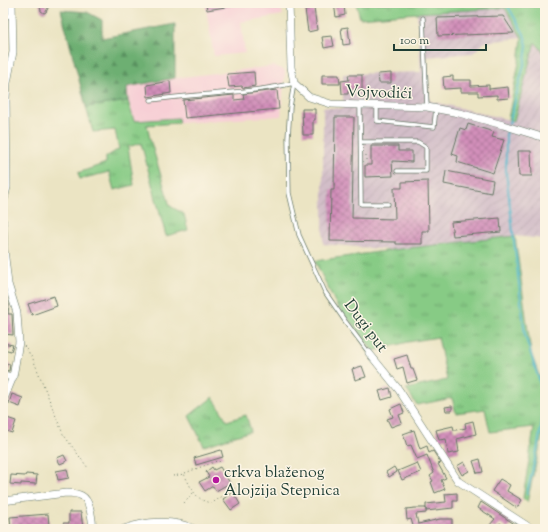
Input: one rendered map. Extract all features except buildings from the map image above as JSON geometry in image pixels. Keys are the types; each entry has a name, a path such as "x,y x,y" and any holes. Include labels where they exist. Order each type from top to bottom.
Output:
{"street":[{"path":"3,204 7,187 6,98 12,52 12,3"},
{"path":"289,3 291,66 294,83"},
{"name":"Vojvodići","path":"294,83 309,96 331,104 436,108 503,125 545,138"},
{"path":"3,222 8,284 17,314 19,342 13,377 3,401"},
{"name":"Dugi put","path":"369,353 399,390 458,481 521,526 532,529"},
{"path":"3,376 13,377"},
{"path":"3,501 75,493 83,496 87,501 93,529"},
{"path":"124,529 130,527 157,526 174,523 186,525 194,529"}],"lane":[{"path":"3,19 12,14"},
{"path":"423,18 427,107"},
{"path":"151,100 183,95 276,87 294,83"},
{"name":"Dugi put","path":"294,83 290,106 288,138 290,193 299,235 325,292 344,322 369,353"},
{"path":"360,105 361,204 388,204"},
{"path":"377,105 377,121 434,127 436,108"},
{"path":"361,142 418,142 426,147 426,170 397,171"}],"path":[{"path":"19,342 26,347 34,359 64,434 88,468"},
{"path":"173,476 184,474 217,461 222,462"},
{"path":"184,474 193,493 206,502 212,503 235,488"},
{"path":"184,503 193,493"}],"shaded area":[{"path":"205,3 279,3 283,15 241,22 245,53 214,56"},
{"path":"505,8 522,38 485,42 473,53 427,57 430,101 514,121 535,41 545,54 545,148 543,148 544,239 515,236 392,250 323,244 323,107 343,109 343,74 421,72 417,13"},
{"path":"274,66 285,70 281,116 179,123 177,118 134,121 128,101 126,87 175,78"}],"green space":[{"path":"356,3 544,3 545,54 535,42 514,121 508,119 522,38 505,8 360,18"},
{"path":"61,10 87,12 102,20 102,38 175,24 175,78 127,87 128,101 86,107"},
{"path":"128,101 134,121 178,118 179,123 147,125 170,206 184,214 188,230 166,236 141,143 128,147 134,185 114,190 109,172 80,179 78,173 106,163 106,157 119,149 115,130 93,132 86,107"},
{"path":"515,236 531,353 545,392 545,425 527,502 523,498 534,427 490,432 485,409 456,413 452,398 417,405 406,389 447,380 438,337 408,342 373,351 357,329 337,306 315,261 392,250"},
{"path":"213,397 227,421 246,415 251,431 204,446 189,416"}],"waterway":[{"path":"506,3 524,34 527,45 525,61 509,124"},
{"path":"508,129 506,135 506,172 525,335 545,403 538,446 527,494"}],"place":[{"name":"crkva blaženog Alojzija Stepnica","path":"216,480"}]}
